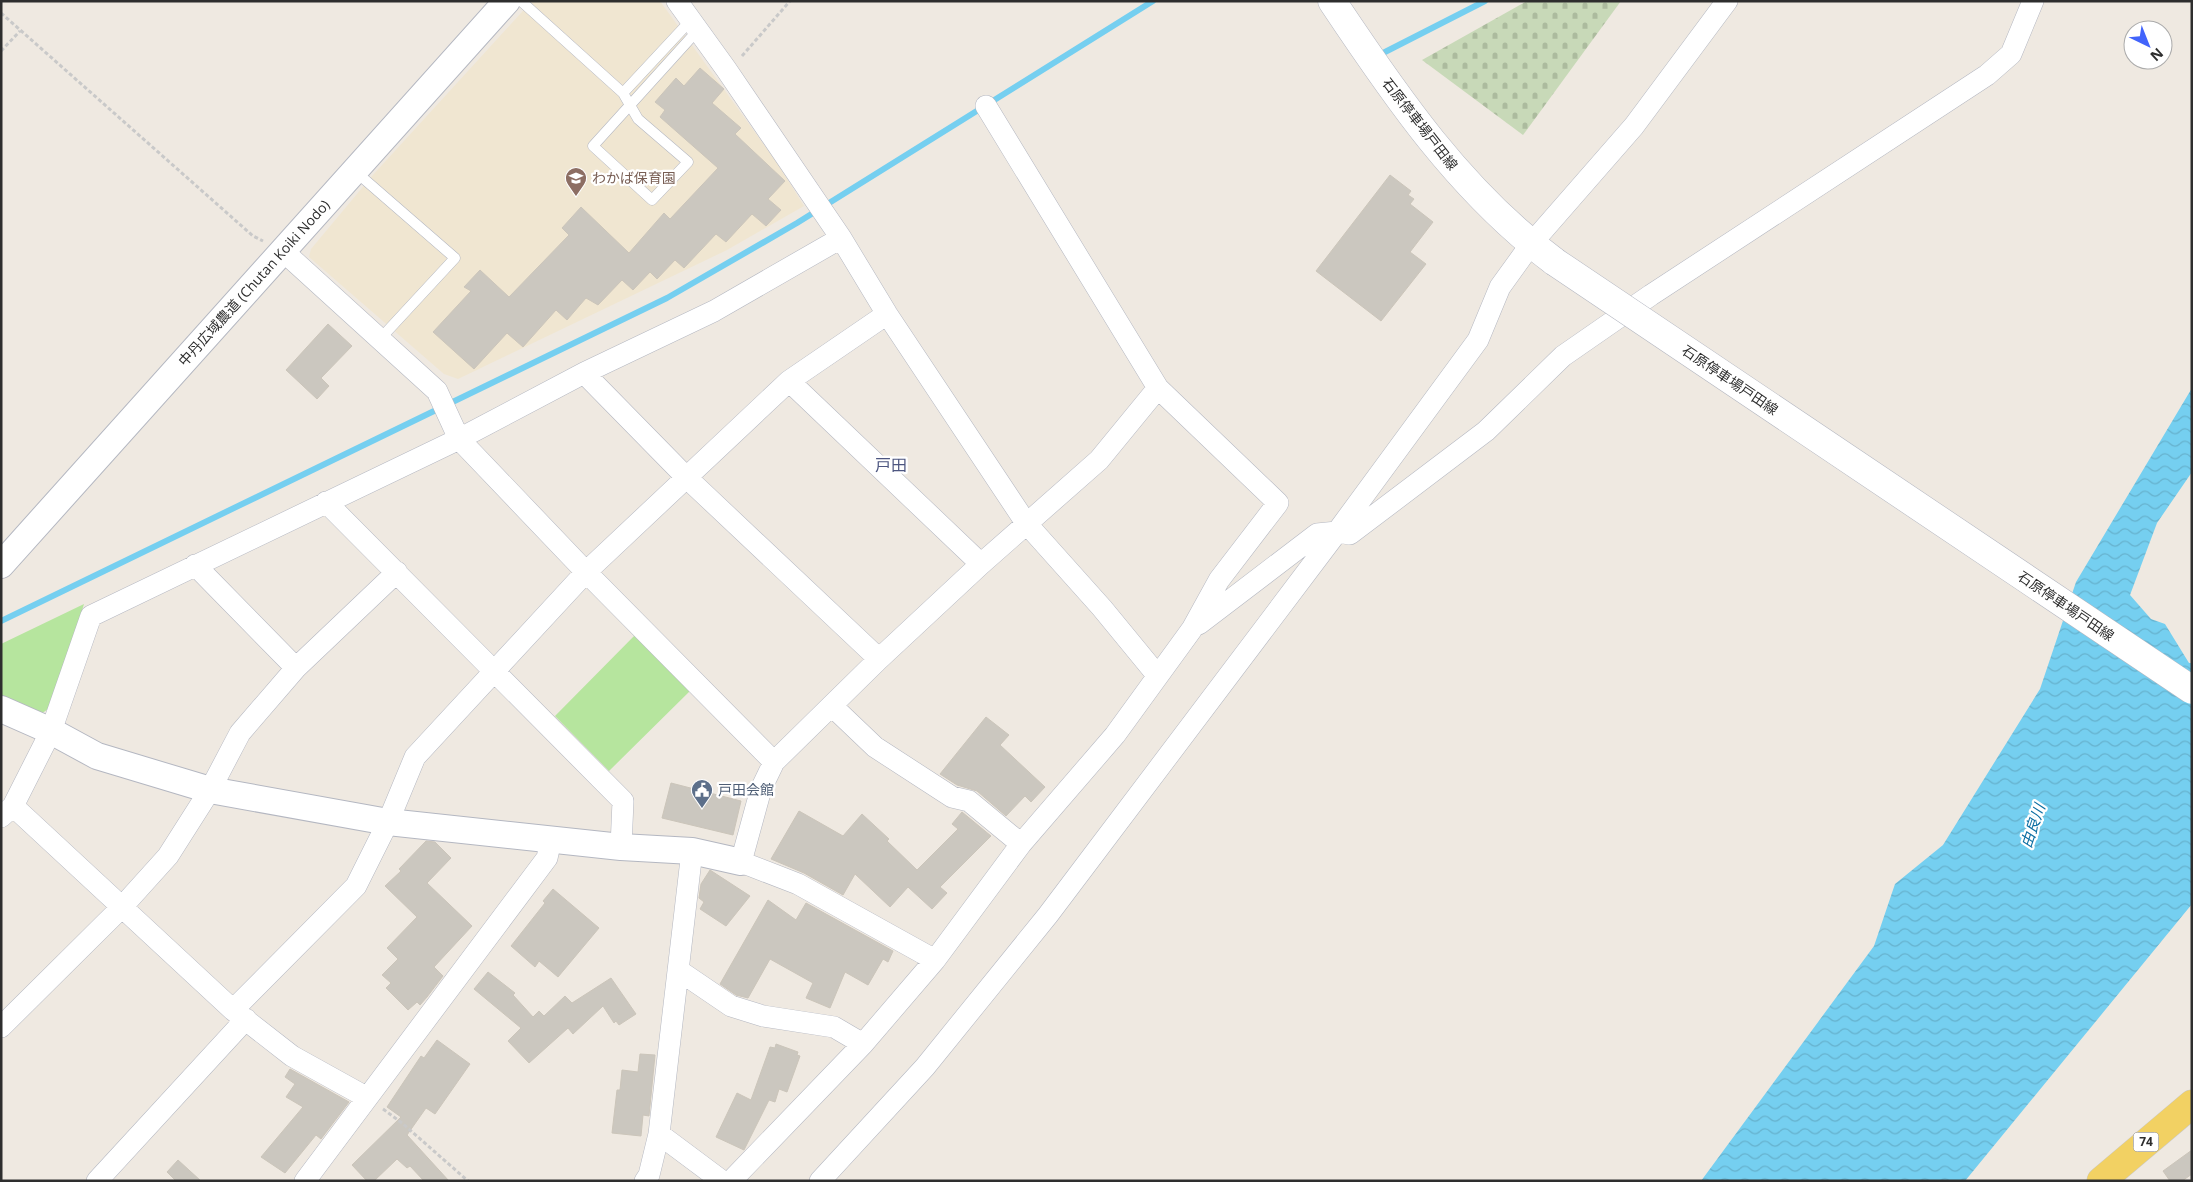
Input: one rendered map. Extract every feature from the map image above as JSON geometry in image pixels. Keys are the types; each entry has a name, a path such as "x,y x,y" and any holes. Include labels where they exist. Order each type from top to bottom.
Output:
{"main road":[{"name":"石原停車場戸田線","path":"1332,1 1388,84 1428,137 1494,211 1531,244 2192,690"},
{"name":"74","path":"2101,1181 2192,1104"}],"street":[{"name":"中丹広域農道 (Chutan Koiki Nodo)","path":"1,565 507,1"},
{"path":"677,1 726,69 837,232 887,314 1026,523 1102,608 1157,675"},
{"path":"820,1181 925,1067 1048,915 1337,532 1478,340 1500,287 1531,244 1634,126 1727,1"},
{"path":"1192,629 1317,534 1337,532 1350,534 1486,431 1563,356 1986,76 2011,54 2033,1"},
{"path":"730,1181 863,1044 935,960 1022,844 1116,735 1157,675 1192,629 1219,580 1278,502 1158,388 986,106"},
{"path":"366,1097 292,1056 239,1015 122,907 7,812 51,731 91,616 326,502 456,433 714,311 837,232"},
{"path":"283,251 437,391 456,433 586,572 774,762"},
{"path":"110,1177 239,1015 356,886 388,822 415,757 586,572 789,381 887,314"},
{"path":"584,373 687,478 879,659"},
{"path":"789,381 981,564"},
{"path":"741,862 761,789 774,762 879,659 981,564 1099,460 1158,388"},
{"path":"326,502 624,801 621,848"},
{"path":"195,566 296,668"},
{"path":"1,1027 122,907 168,856 210,790 240,733 296,668 397,572"},
{"path":"832,706 875,747 952,797 969,801 1022,844"},
{"path":"1,709 51,731 97,756 210,790 388,822 621,848 692,851 741,862 798,884 935,960"},
{"path":"304,1181 547,858 551,840"},
{"path":"645,1181 649,1175 659,1134 692,851"},
{"path":"678,970 731,1006 763,1016 834,1027 863,1044"},
{"path":"659,1134 722,1181"}],"lane":[{"path":"521,1 623,93 631,106 638,119 688,162 652,200 593,146 631,106 694,25"},
{"path":"623,93 694,25"},
{"path":"355,171 455,258 380,339"}],"path":[{"path":"726,69 737,61 790,1"},
{"path":"1,14 253,236 283,251"},
{"path":"1,52 20,31"},
{"path":"366,1097 402,1124 468,1181"}],"shaded area":[{"name":"わかば保育園","path":"532,1 660,1 778,164 804,206 727,250 458,379 444,374 309,257 311,249 372,176"}],"green space":[{"path":"1527,1 1621,1 1523,135 1422,60"},
{"path":"84,604 51,707 38,716 1,701 1,644"},
{"path":"637,633 692,689 609,771 555,716"}],"water":[{"name":"由良川","path":"2192,388 2192,472 2157,523 2130,595 2151,619 2165,624 2189,663 2192,663 2192,904 1965,1181 1701,1181 1874,946 1895,884 1943,845 2040,689 2076,582"}],"building":[{"path":"700,68 724,89 712,103 741,128 735,134 785,181 768,199 781,210 766,226 752,214 726,242 716,234 684,268 675,260 657,279 650,272 633,290 622,280 598,305 586,298 567,320 556,310 523,347 507,333 474,369 433,332 471,291 464,287 480,270 509,297 569,235 562,228 581,207 629,253 664,213 670,219 718,168 660,117 665,110 655,102 676,78 684,86"},
{"path":"1390,175 1411,191 1408,195 1414,199 1410,204 1433,222 1410,252 1426,264 1381,321 1316,271"},
{"path":"328,324 352,346 321,378 329,386 317,399 286,370"},
{"path":"986,717 1009,735 1000,745 1045,787 1031,802 1025,796 1006,816 977,791 957,785 940,774"},
{"name":"戸田会館","path":"671,783 741,801 733,835 662,818"},
{"path":"799,811 843,836 862,814 889,839 887,841 917,870 958,829 952,824 962,812 991,836 940,887 947,893 932,909 908,887 890,907 855,874 843,895 804,873 771,859"},
{"path":"426,841 435,842 451,858 427,883 472,926 434,967 443,976 427,997 420,1005 417,1002 408,1010 386,988 391,983 382,975 398,959 387,948 417,917 385,886 401,871 399,869"},
{"path":"710,870 750,896 726,926 700,909 704,902 699,898 701,884"},
{"path":"553,889 599,928 558,977 539,961 535,967 511,946 545,903 543,901"},
{"path":"768,900 796,920 806,903 893,951 888,962 883,959 868,985 845,972 830,1008 806,998 813,983 770,959 748,998 736,995 720,984"},
{"path":"488,972 515,993 513,995 533,1017 539,1011 544,1016 565,996 572,1003 611,978 636,1014 619,1025 616,1021 614,1023 603,1006 573,1034 568,1028 529,1063 508,1041 521,1028 474,989"},
{"path":"437,1040 470,1064 435,1114 426,1108 407,1135 449,1181 424,1181 410,1166 407,1168 397,1159 374,1181 367,1181 352,1165 401,1117 387,1107 421,1056 424,1058"},
{"path":"776,1044 798,1052 797,1055 800,1056 787,1092 779,1089 775,1102 769,1100 744,1150 716,1137 737,1093 751,1100 770,1047 775,1048"},
{"path":"640,1054 655,1055 649,1116 643,1115 641,1136 612,1133 617,1090 620,1090 622,1070 638,1072"},
{"path":"290,1069 349,1102 321,1139 316,1135 285,1173 261,1157 303,1107 286,1097 295,1084 285,1077"},
{"path":"2192,1150 2192,1174 2182,1181 2170,1181 2163,1171"},
{"path":"178,1160 201,1181 176,1181 167,1172"}],"waterway":[{"path":"1,621 667,298 797,223 1153,1"},
{"path":"1385,52 1485,1"}],"place":[{"name":"わかば保育園","path":"576,197"},
{"name":"戸田会館","path":"702,809"}],"district":[{"name":"戸田","path":"891,465"}]}
